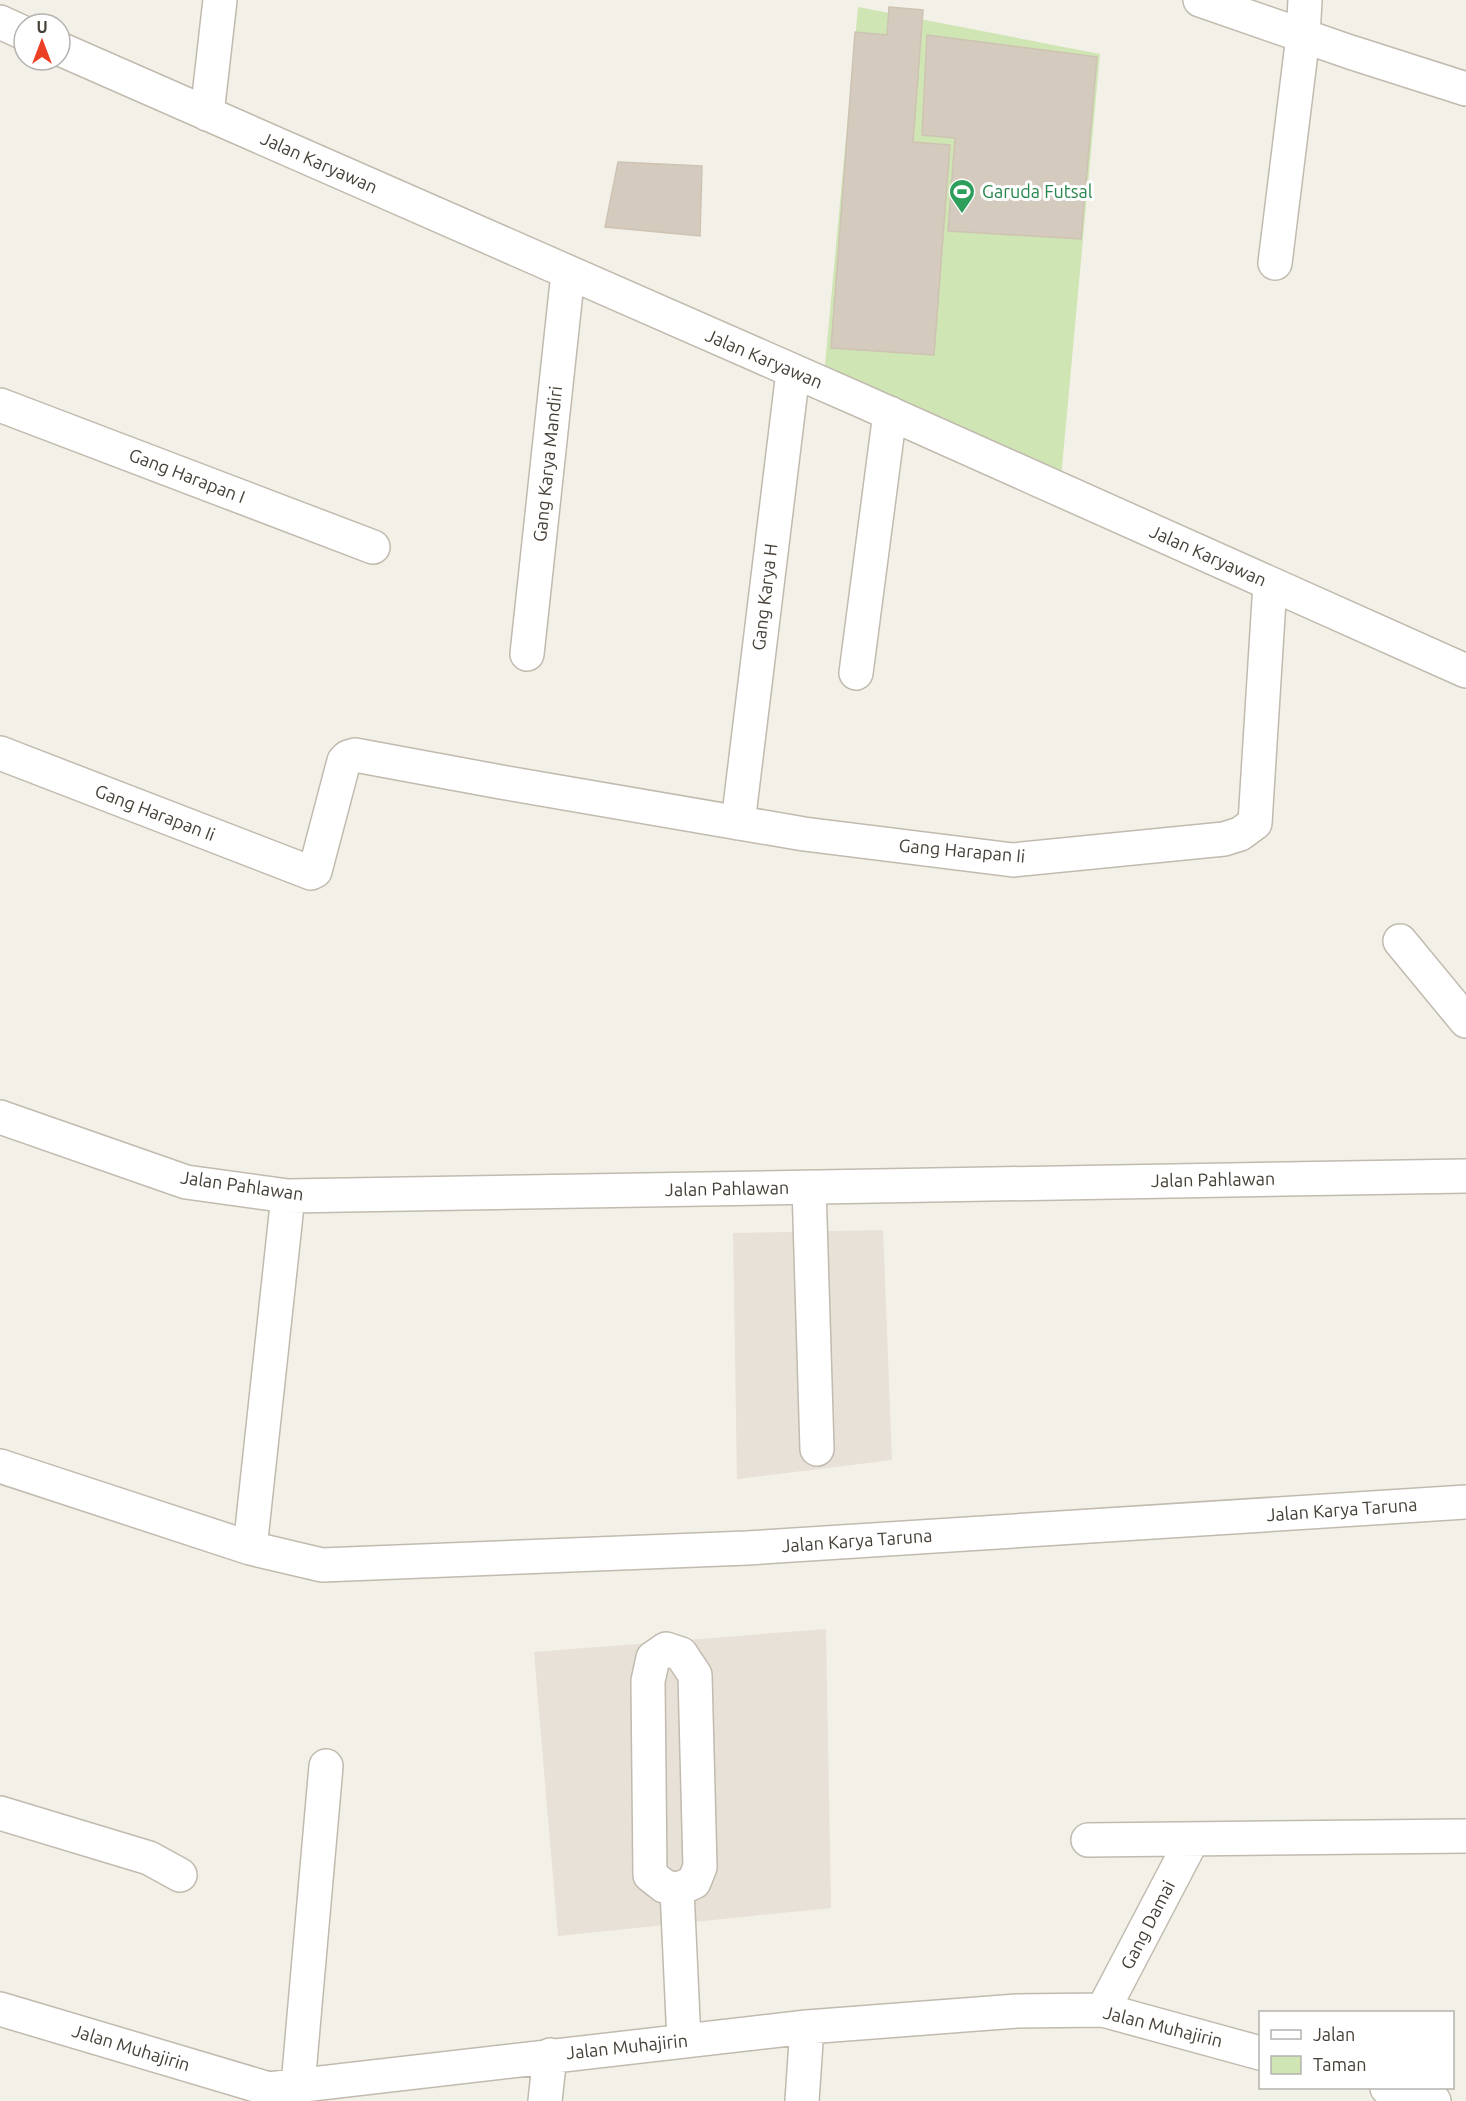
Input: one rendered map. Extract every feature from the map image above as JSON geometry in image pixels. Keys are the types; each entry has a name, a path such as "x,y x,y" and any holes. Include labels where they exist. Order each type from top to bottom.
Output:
{"street":[{"path":"207,114 220,0"},
{"path":"1200,0 1466,89"},
{"path":"1275,263 1303,36 1305,0"},
{"name":"Jalan Karyawan","path":"72,54 890,413 1466,671"},
{"name":"Gang Karya Mandiri","path":"527,654 568,273"},
{"name":"Gang Karya H","path":"738,823 793,372"},
{"name":"Gang Harapan I","path":"0,405 374,547"},
{"path":"856,674 890,413"},
{"name":"Gang Harapan Ii","path":"0,753 311,873 315,871 344,761 355,755 804,834 1013,860 1224,839 1240,834 1255,823 1270,584"},
{"path":"1400,940 1466,1021"},
{"name":"Jalan Pahlawan","path":"0,1117 186,1182 288,1196 1466,1176"},
{"path":"809,1187 817,1449"},
{"path":"250,1548 288,1196"},
{"name":"Jalan Karya Taruna","path":"0,1466 250,1548 322,1566 747,1548 1466,1502"},
{"path":"666,1649 681,1654 695,1675 700,1867 694,1882 677,1890 664,1886 651,1875 648,1681 653,1658 666,1649"},
{"path":"309,2090 326,1766"},
{"path":"0,1813 149,1858 180,1875"},
{"path":"1088,1840 1466,1836"},
{"name":"Gang Damai","path":"1103,2010 1192,1840"},
{"path":"677,1890 684,2041"},
{"name":"Jalan Muhajirin","path":"0,2009 269,2089 309,2090 550,2055 807,2027 1017,2011 1103,2010 1259,2053"},
{"path":"802,2101 807,2027"},
{"path":"545,2101 550,2055"},
{"path":"1391,2089 1434,2101"}],"shaded area":[{"path":"883,1230 892,1460 737,1479 733,1233"},
{"path":"826,1629 831,1908 558,1936 534,1652"}],"green space":[{"name":"Garuda Futsal","path":"858,7 1100,54 1061,478 824,376"}],"building":[{"path":"889,7 923,10 913,142 950,145 934,355 831,348 855,32 887,35"},
{"path":"927,35 1097,57 1081,239 948,231 955,138 922,135"},
{"path":"618,162 702,166 700,236 605,227"}],"place":[{"name":"Garuda Futsal","path":"962,215"}]}
